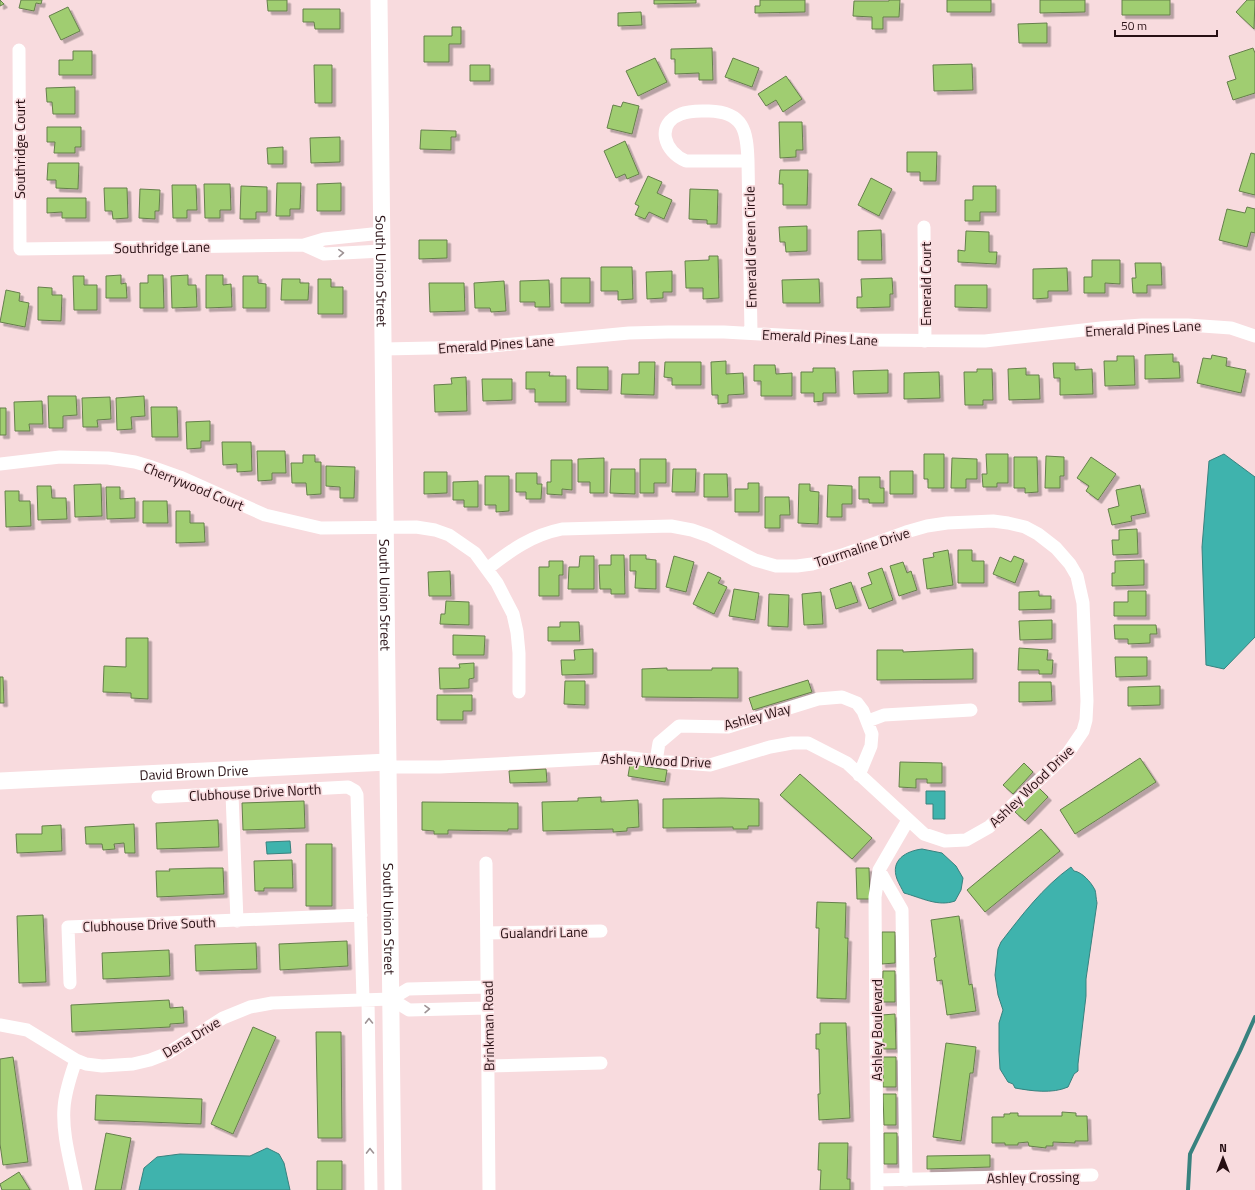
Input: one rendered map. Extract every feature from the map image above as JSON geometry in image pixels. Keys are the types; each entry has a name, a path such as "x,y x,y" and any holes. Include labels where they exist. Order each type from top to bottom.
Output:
{"street":[{"name":"South Union Street","path":"379,0 393,1190"},
{"name":"Southridge Court","path":"19,50 20,249"},
{"name":"Emerald Green Circle","path":"748,161 693,162 678,158 671,152 667,145 666,138 668,124 674,118 688,112 709,111 728,113 737,120 743,128 747,139 748,161 751,333"},
{"name":"Emerald Court","path":"924,226 925,341"},
{"name":"Southridge Lane","path":"20,249 304,245 324,239 382,233"},
{"name":"Southridge Lane","path":"304,245 324,254 382,251"},
{"name":"Emerald Pines Lane","path":"383,349 482,347 629,333 676,332 751,333 872,340 985,341 1101,328 1188,324 1231,328 1255,336"},
{"name":"Cherrywood Court","path":"0,464 60,458 108,458 135,462 152,466 180,477 266,515 291,521 321,528 416,527 435,530 449,536 461,542 475,553 504,595 513,614 517,632 519,692"},
{"name":"Tourmaline Drive","path":"487,569 508,552 531,538 547,532 573,528 671,526 692,530 709,536 755,560 776,566 797,566 812,564 906,532 934,525 994,521 1024,527 1038,534 1056,548 1070,564 1077,576 1083,603 1087,701 1086,720 1083,731"},
{"name":"Ashley Way","path":"656,761 659,743 679,726 728,727 818,699 842,697 857,703 863,711 872,734 871,746 859,775"},
{"path":"868,722 884,715 972,710"},
{"name":"Ashley Wood Drive","path":"388,764 440,767 624,757 710,765 770,747 792,744 808,744 847,764 924,834 945,841 966,840 989,827 1068,753 1083,731"},
{"name":"David Brown Drive","path":"0,780 388,764"},
{"name":"South Union Street","path":"352,788 356,791 357,795 371,1190"},
{"name":"Clubhouse Drive North","path":"158,797 352,788"},
{"path":"232,794 237,921"},
{"name":"Ashley Boulevard","path":"877,1185 874,897 879,870 908,820"},
{"name":"Brinkman Road","path":"486,863 489,1190"},
{"name":"Ashley Boulevard","path":"879,870 902,910 906,1180"},
{"name":"Clubhouse Drive South","path":"70,983 68,928 361,915"},
{"name":"Gualandri Lane","path":"487,933 601,931"},
{"path":"487,987 408,989 391,999 409,1010 488,1008"},
{"name":"Dena Drive","path":"0,1025 27,1030 76,1060 86,1064 102,1066 133,1064 150,1060 168,1053 223,1018 250,1007 272,1002 391,999"},
{"path":"76,1060 67,1089 64,1108 65,1129 76,1190"},
{"path":"488,1066 602,1063"},
{"name":"Ashley Crossing","path":"877,1185 906,1180 1092,1175"}],"water":[{"path":"1224,454 1255,477 1255,637 1224,669 1206,665 1202,547 1209,461"},
{"path":"926,791 945,791 945,819 933,819 933,804 926,804"},
{"path":"290,841 291,853 267,854 266,842"},
{"path":"922,849 942,853 956,866 963,878 961,890 955,901 942,903 904,893 895,872 898,862 905,854"},
{"path":"1071,867 1074,871 1083,875 1091,884 1095,890 1097,903 1086,979 1086,996 1078,1071 1074,1074 1068,1087 1055,1091 1015,1088 1013,1084 1008,1082 1000,1069 999,1023 1003,1010 998,995 995,975 998,949 1001,942 1033,902 1051,883"},
{"path":"267,1148 279,1154 284,1163 290,1190 139,1190 144,1168 157,1157 180,1154 250,1156"}],"building":[{"path":"0,0 4,4 0,6"},
{"path":"21,0 42,0 41,4 36,3 34,11 19,8"},
{"path":"267,0 287,0 287,11 268,11"},
{"path":"654,0 696,0 696,3 654,4"},
{"path":"760,0 805,0 805,12 755,13 755,6 760,6"},
{"path":"900,0 899,17 883,17 883,29 872,29 872,17 853,16 854,1"},
{"path":"947,0 991,0 991,12 947,12"},
{"path":"1040,0 1085,0 1085,12 1040,13"},
{"path":"1122,0 1170,0 1170,15 1122,15"},
{"path":"1247,0 1255,0 1254,29 1236,12"},
{"path":"68,7 80,31 61,40 49,16"},
{"path":"303,9 340,9 340,29 315,29 314,22 303,22"},
{"path":"641,12 642,25 618,26 618,13"},
{"path":"1047,23 1047,43 1019,43 1018,24"},
{"path":"452,27 461,27 461,44 449,44 449,62 424,62 424,36 452,36"},
{"path":"712,48 713,80 699,80 699,73 675,74 675,59 671,59 671,49"},
{"path":"1253,48 1255,53 1255,93 1233,100 1227,82 1236,79 1229,56"},
{"path":"73,51 92,51 92,75 59,75 59,60 73,60"},
{"path":"655,58 667,82 638,96 626,71"},
{"path":"733,58 759,68 752,87 725,77"},
{"path":"972,64 973,90 934,91 933,65"},
{"path":"314,65 332,65 332,103 315,103"},
{"path":"470,65 490,65 490,81 470,81"},
{"path":"786,76 802,99 783,112 776,100 766,106 758,94"},
{"path":"75,87 75,114 53,114 52,102 47,102 46,88"},
{"path":"623,102 639,106 632,134 607,128 613,105 621,107"},
{"path":"779,122 802,122 803,150 796,150 796,157 780,158"},
{"path":"47,127 81,127 81,147 75,147 75,153 54,153 55,142 47,142"},
{"path":"421,130 456,131 456,137 451,137 451,150 420,149"},
{"path":"340,137 340,162 311,163 310,138"},
{"path":"625,141 639,174 627,179 625,174 616,178 604,151"},
{"path":"283,147 283,164 268,164 267,148"},
{"path":"907,152 937,152 936,181 920,181 920,172 907,172"},
{"path":"1251,153 1255,154 1255,195 1239,191"},
{"path":"48,163 79,163 78,189 56,188 56,180 47,180"},
{"path":"780,170 808,170 807,205 783,205 783,184 779,184"},
{"path":"648,176 662,182 657,193 672,200 664,219 649,212 645,219 635,215 639,206 635,204"},
{"path":"871,178 892,189 879,216 858,205"},
{"path":"277,183 301,183 300,209 290,209 290,216 276,216"},
{"path":"341,183 341,211 317,211 317,184"},
{"path":"204,184 230,184 231,210 220,210 220,218 205,218"},
{"path":"172,185 196,185 197,210 187,210 187,218 173,218"},
{"path":"241,186 267,187 267,212 256,212 256,219 240,219"},
{"path":"973,186 996,186 996,212 980,212 980,221 965,221 965,200 973,200"},
{"path":"104,188 127,188 128,218 113,219 112,211 105,211"},
{"path":"140,189 160,190 159,211 155,211 155,219 139,218"},
{"path":"690,189 718,190 717,224 707,224 707,220 689,219"},
{"path":"47,198 86,198 86,218 62,218 62,212 47,213"},
{"path":"1247,207 1255,209 1255,233 1251,232 1247,247 1219,240 1227,209 1245,213"},
{"path":"807,226 807,251 786,252 785,242 780,242 779,227"},
{"path":"881,230 882,260 858,260 858,231"},
{"path":"966,231 989,232 989,252 997,252 996,264 958,262 958,250 965,251"},
{"path":"419,240 447,240 447,258 419,259"},
{"path":"709,256 718,256 719,298 703,299 703,288 686,288 685,261 709,260"},
{"path":"1092,260 1120,260 1120,284 1105,283 1105,293 1084,293 1084,277 1092,277"},
{"path":"1135,263 1161,263 1162,285 1147,285 1147,293 1133,293 1132,278 1136,278"},
{"path":"601,267 632,267 633,299 618,300 618,291 601,291"},
{"path":"1067,268 1068,291 1048,291 1048,298 1033,299 1033,269"},
{"path":"672,271 672,292 663,292 663,298 647,299 646,272"},
{"path":"121,275 121,284 126,283 127,298 106,298 106,276"},
{"path":"148,275 163,275 164,308 140,308 140,283 148,283"},
{"path":"188,275 188,285 196,285 197,307 172,308 171,276"},
{"path":"206,275 223,275 223,285 231,284 232,307 206,308"},
{"path":"73,276 84,276 84,285 97,285 97,310 74,310"},
{"path":"243,276 258,276 258,283 266,284 266,308 243,308"},
{"path":"561,278 590,278 590,303 561,303"},
{"path":"892,278 893,294 890,294 890,307 857,308 857,297 862,297 861,279"},
{"path":"282,279 300,279 300,283 309,283 308,300 281,300"},
{"path":"318,279 331,279 331,287 343,287 343,314 318,314"},
{"path":"819,279 820,303 783,303 782,280"},
{"path":"549,280 550,307 535,307 535,302 520,302 520,281"},
{"path":"504,281 506,311 491,312 490,308 475,308 474,283"},
{"path":"429,283 464,283 465,311 430,312"},
{"path":"955,285 987,285 987,308 955,307"},
{"path":"38,287 52,288 52,295 62,295 61,321 38,320"},
{"path":"6,290 20,293 19,301 29,303 25,327 0,322"},
{"path":"1173,354 1173,362 1179,362 1180,378 1145,379 1145,355"},
{"path":"1212,355 1227,358 1226,366 1246,370 1241,393 1197,383 1203,358 1211,359"},
{"path":"1117,356 1134,356 1135,385 1105,386 1104,361 1117,361"},
{"path":"726,361 726,374 743,373 744,394 728,395 728,403 718,404 718,395 712,395 711,362"},
{"path":"639,362 655,362 654,395 621,394 622,374 639,374"},
{"path":"665,362 701,362 701,385 672,385 672,378 664,377"},
{"path":"1053,363 1075,363 1075,370 1092,369 1093,394 1060,395 1060,378 1054,378"},
{"path":"754,365 775,365 776,374 792,373 792,396 761,396 761,381 754,381"},
{"path":"577,367 608,367 608,390 577,389"},
{"path":"813,368 835,368 836,393 823,393 823,401 814,402 814,393 801,393 801,372 813,372"},
{"path":"1026,368 1026,375 1039,375 1040,399 1009,400 1008,369"},
{"path":"977,369 992,369 993,400 983,400 983,405 965,405 964,372 977,372"},
{"path":"888,370 888,393 854,394 853,371"},
{"path":"526,372 550,372 549,376 566,376 566,402 535,402 535,389 526,389"},
{"path":"939,372 940,398 904,399 904,373"},
{"path":"466,377 467,411 435,412 434,385 452,384 451,378"},
{"path":"482,379 512,379 512,400 483,401"},
{"path":"48,396 76,396 77,415 63,416 63,428 49,428"},
{"path":"144,396 145,416 131,417 132,429 117,430 116,398"},
{"path":"110,397 111,419 97,420 98,427 83,427 82,398"},
{"path":"42,401 43,424 29,424 30,431 15,431 14,402"},
{"path":"151,407 177,407 178,437 152,437"},
{"path":"0,408 6,408 6,435 0,435"},
{"path":"210,421 210,441 201,441 201,448 187,449 186,422"},
{"path":"222,442 251,442 252,471 237,472 237,464 223,465"},
{"path":"257,451 285,451 286,473 272,473 272,480 258,481"},
{"path":"924,454 944,454 944,488 928,488 928,479 924,479"},
{"path":"986,454 1008,454 1008,483 997,483 997,487 983,487 982,474 987,474"},
{"path":"303,455 315,455 315,462 321,462 321,494 307,495 306,483 292,483 291,463 303,463"},
{"path":"1046,456 1064,457 1064,476 1060,476 1060,488 1045,488"},
{"path":"1014,457 1037,457 1038,492 1025,493 1025,488 1014,488"},
{"path":"1091,457 1116,474 1098,500 1086,491 1089,486 1077,478"},
{"path":"604,458 604,493 590,493 590,482 578,482 578,459"},
{"path":"952,458 977,459 977,479 966,479 966,488 951,488"},
{"path":"640,459 666,459 666,483 654,483 654,493 640,493"},
{"path":"551,460 572,460 572,490 562,489 562,495 547,494 547,482 551,482"},
{"path":"326,466 355,467 354,498 340,498 340,487 326,486"},
{"path":"611,469 635,469 635,494 610,493"},
{"path":"673,469 696,469 695,492 672,492"},
{"path":"890,471 913,471 913,494 890,494"},
{"path":"424,472 447,472 447,493 424,494"},
{"path":"516,473 537,473 537,484 542,484 541,499 526,499 526,492 516,492"},
{"path":"704,474 727,474 728,497 704,497"},
{"path":"485,476 509,476 509,511 496,512 496,505 485,505"},
{"path":"859,477 880,477 880,488 884,488 884,503 869,503 869,499 859,499"},
{"path":"478,481 478,507 464,507 464,500 453,500 453,482"},
{"path":"748,483 759,483 759,512 735,512 735,489 748,489"},
{"path":"101,484 102,516 75,517 74,485"},
{"path":"799,484 810,484 810,491 819,492 818,524 798,523"},
{"path":"828,485 852,486 852,504 842,504 842,517 827,517"},
{"path":"1140,485 1146,513 1131,516 1132,521 1112,525 1108,509 1119,506 1116,490"},
{"path":"37,486 51,486 52,498 66,498 67,519 38,520"},
{"path":"106,487 120,487 120,499 135,498 135,518 107,519"},
{"path":"5,491 19,491 19,501 30,501 31,526 6,527"},
{"path":"765,497 789,497 790,515 780,515 780,528 765,528"},
{"path":"143,501 167,501 168,523 143,523"},
{"path":"176,511 190,511 190,523 204,523 205,542 176,543"},
{"path":"1137,529 1138,554 1113,555 1112,540 1119,540 1119,530"},
{"path":"948,550 953,585 927,589 923,559 934,557 933,553"},
{"path":"958,550 972,550 972,561 984,561 984,583 958,583"},
{"path":"611,555 624,555 625,594 611,594 611,589 600,589 599,565 611,565"},
{"path":"630,555 646,555 646,559 656,560 656,589 635,588 636,571 630,571"},
{"path":"580,556 594,556 594,589 568,589 569,567 579,567"},
{"path":"674,556 694,562 686,592 666,587"},
{"path":"1014,556 1024,560 1015,583 993,574 1000,557 1011,562"},
{"path":"1144,560 1144,585 1112,586 1112,573 1115,573 1115,561"},
{"path":"549,561 563,561 563,575 559,575 559,596 539,596 539,567 549,567"},
{"path":"903,562 907,573 911,571 917,590 899,596 890,566"},
{"path":"882,568 893,600 869,609 861,588 872,584 868,573"},
{"path":"450,571 451,596 429,596 428,572"},
{"path":"708,572 721,578 718,583 727,587 714,614 693,604"},
{"path":"851,582 858,602 836,609 830,589"},
{"path":"734,589 759,593 755,620 729,616"},
{"path":"1039,591 1039,596 1051,596 1051,609 1019,610 1019,592"},
{"path":"1128,591 1146,591 1146,616 1114,616 1114,602 1128,602"},
{"path":"821,592 823,624 804,625 802,594"},
{"path":"769,594 789,595 788,627 768,626"},
{"path":"446,601 469,602 469,625 440,624 441,614 445,614"},
{"path":"1052,620 1052,639 1020,640 1019,621"},
{"path":"560,622 579,622 580,641 548,641 548,627 560,627"},
{"path":"1114,625 1156,625 1157,634 1150,634 1150,643 1128,644 1128,639 1115,639"},
{"path":"453,635 485,636 484,655 453,655"},
{"path":"126,638 148,638 148,699 131,698 131,693 103,692 104,666 126,667"},
{"path":"1019,648 1048,650 1047,660 1053,660 1052,674 1039,674 1039,670 1018,670"},
{"path":"593,649 593,674 562,675 561,660 575,660 574,650"},
{"path":"973,649 973,679 877,680 877,650 903,650 903,652"},
{"path":"1115,657 1147,657 1147,676 1116,677"},
{"path":"474,663 474,678 469,679 469,688 440,689 439,668 460,668 459,664"},
{"path":"667,668 667,670 712,670 712,668 738,668 738,698 642,697 642,669"},
{"path":"0,677 3,677 4,703 0,703"},
{"path":"808,680 812,692 753,710 749,698"},
{"path":"565,681 585,681 585,705 564,704"},
{"path":"1019,682 1051,682 1052,701 1019,702"},
{"path":"1160,686 1160,705 1128,706 1128,687"},
{"path":"437,695 472,695 472,711 463,711 463,720 437,720"},
{"path":"1140,758 1156,782 1075,834 1060,810"},
{"path":"900,762 942,763 942,783 927,783 927,779 916,779 916,788 899,787"},
{"path":"1024,763 1033,772 1013,794 1003,785"},
{"path":"630,764 667,770 665,782 628,776"},
{"path":"546,769 547,782 510,783 509,771"},
{"path":"800,774 872,838 852,859 780,795"},
{"path":"1039,788 1048,797 1025,821 1015,812"},
{"path":"601,797 601,802 638,800 639,827 627,828 627,831 613,832 613,829 543,831 542,802 578,801 578,798"},
{"path":"663,799 759,799 759,826 748,826 748,829 733,829 733,827 663,828"},
{"path":"304,801 305,828 243,830 242,803"},
{"path":"422,802 518,803 518,829 508,829 508,831 448,830 448,834 434,834 434,831 422,830"},
{"path":"218,820 219,847 157,849 156,823"},
{"path":"134,824 135,853 125,853 124,843 114,844 115,849 103,850 102,844 86,844 85,827"},
{"path":"61,825 62,851 17,853 16,834 42,834 42,826"},
{"path":"1041,829 1060,851 985,912 967,890"},
{"path":"306,844 332,844 332,906 306,906"},
{"path":"292,860 293,888 264,888 264,891 255,891 254,861"},
{"path":"223,868 224,894 157,897 156,871 170,871 169,869"},
{"path":"856,868 869,868 870,899 857,899"},
{"path":"817,902 846,903 845,938 848,938 846,999 817,998 819,928 816,928"},
{"path":"43,915 46,982 19,983 17,916"},
{"path":"959,916 969,985 972,984 976,1011 947,1015 942,980 937,981 934,958 936,957 931,920"},
{"path":"882,932 895,932 895,963 882,964"},
{"path":"347,941 348,966 280,970 279,944"},
{"path":"256,943 257,969 196,971 195,945"},
{"path":"169,950 170,976 103,979 102,953"},
{"path":"883,971 895,971 895,1002 882,1002"},
{"path":"169,1000 170,1008 183,1007 184,1023 170,1024 170,1027 72,1032 71,1005"},
{"path":"895,1014 896,1049 883,1049 882,1015"},
{"path":"820,1023 846,1023 850,1118 819,1120 819,1049 816,1049 816,1034 820,1034"},
{"path":"253,1027 276,1037 233,1134 211,1124"},
{"path":"316,1032 341,1032 342,1138 318,1138"},
{"path":"946,1043 976,1047 973,1073 970,1073 961,1141 933,1137"},
{"path":"13,1057 28,1162 3,1165 0,1144 0,1059"},
{"path":"883,1057 896,1057 896,1087 883,1087"},
{"path":"883,1094 896,1094 896,1125 884,1125"},
{"path":"96,1095 202,1099 201,1124 95,1120"},
{"path":"1062,1112 1076,1113 1076,1116 1087,1116 1088,1141 1075,1141 1075,1143 1053,1142 1053,1146 1046,1146 1046,1148 1029,1146 1028,1142 1018,1143 1018,1145 992,1143 992,1117 1004,1117 1004,1114 1010,1113 1018,1113 1018,1116 1062,1116"},
{"path":"106,1133 131,1138 121,1190 95,1190"},
{"path":"884,1133 897,1133 897,1164 884,1164"},
{"path":"819,1143 848,1143 847,1179 850,1179 850,1190 820,1190 821,1170 818,1170"},
{"path":"990,1155 990,1167 927,1169 927,1156"},
{"path":"317,1161 342,1161 342,1190 317,1190"},
{"path":"19,1172 30,1190 2,1190 0,1184"}],"waterway":[{"path":"1188,1190 1190,1154 1255,1017"}]}
